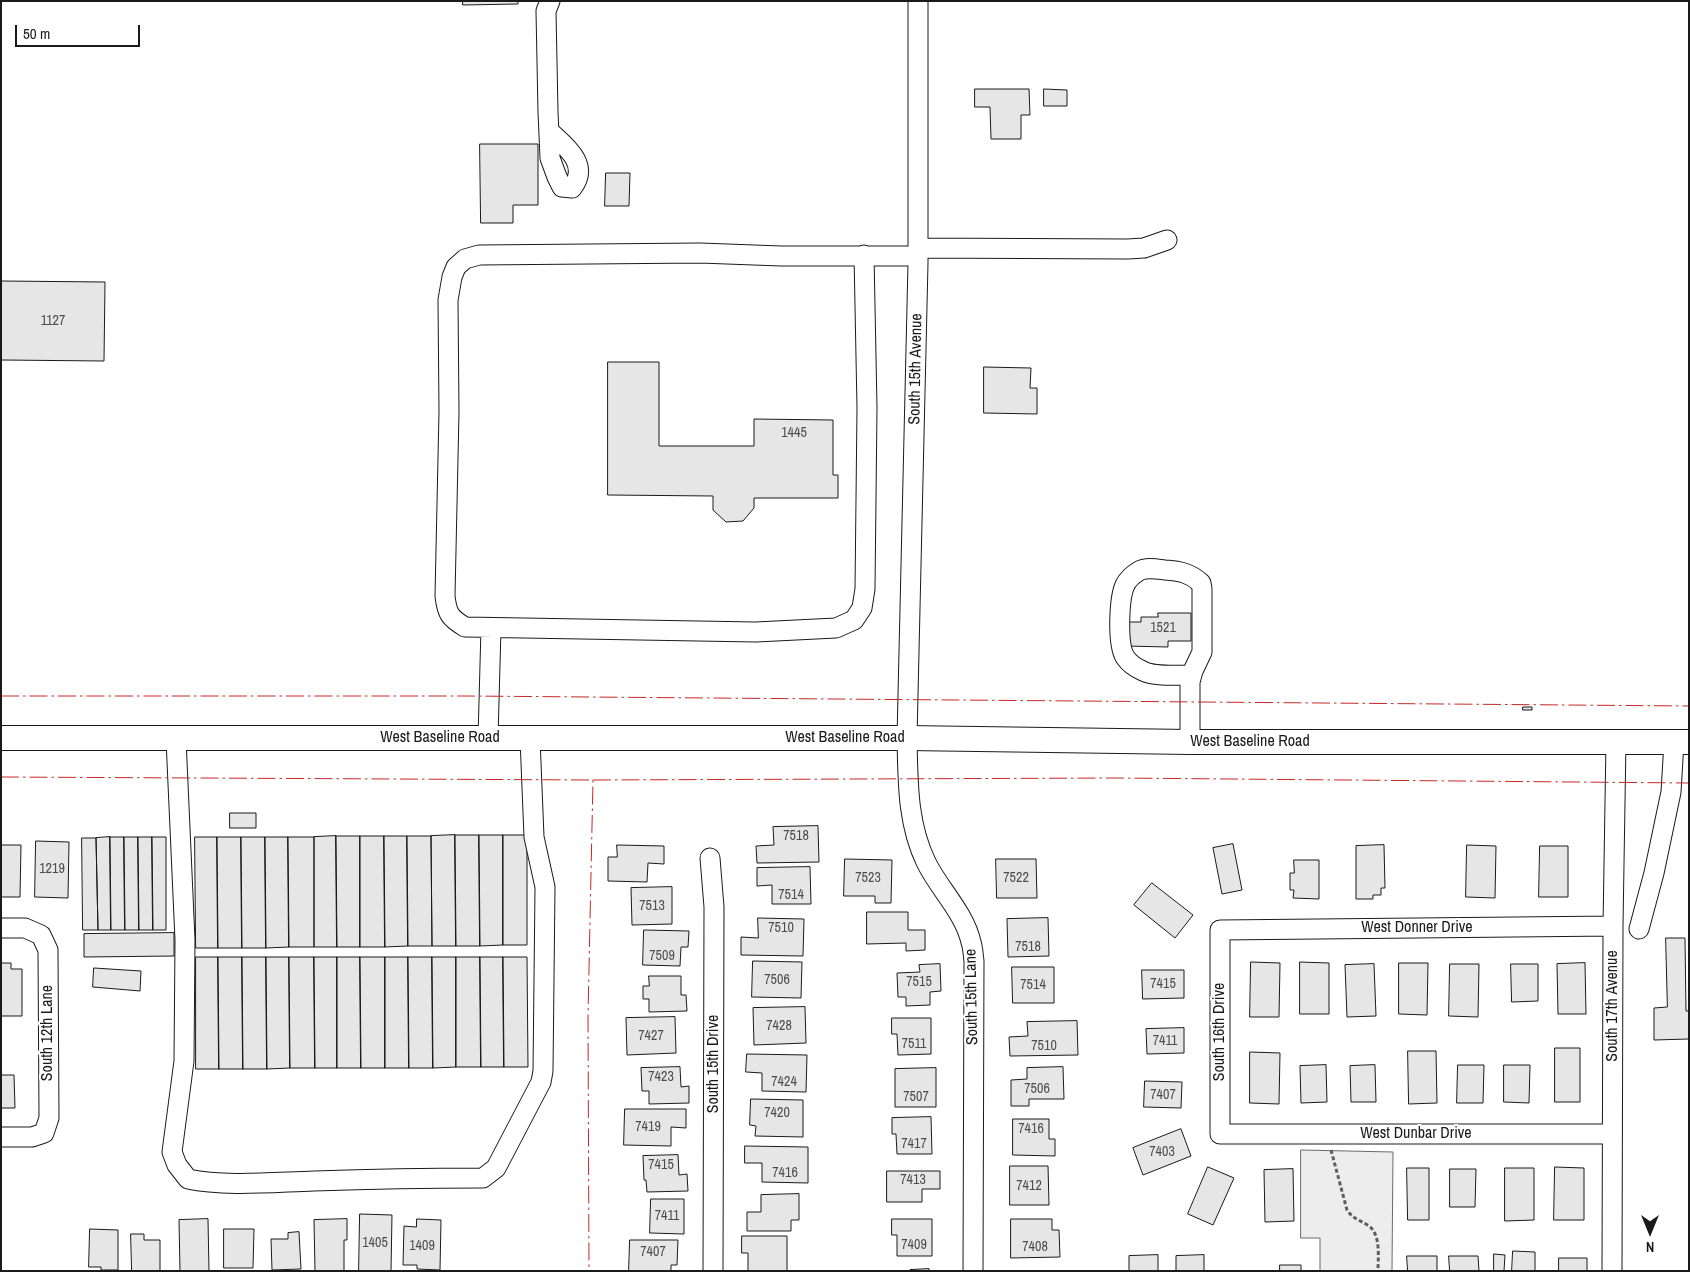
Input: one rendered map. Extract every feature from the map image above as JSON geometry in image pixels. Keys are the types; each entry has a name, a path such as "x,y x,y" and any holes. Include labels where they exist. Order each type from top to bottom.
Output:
{"main road":[{"name":"West Baseline Road","path":"1,738 907,738 1190,742 1682,742"}],"street":[{"path":"549,131 546,11 550,1"},
{"name":"South 15th Avenue","path":"907,738 918,252 918,1"},
{"path":"864,255 867,408 865,589 862,608 854,620 836,628 756,632 465,627 453,620 446,611 445,596 449,412 448,300 452,277 456,267 465,260 479,255 690,253 801,256 1128,249 1144,248 1167,240"},
{"path":"1190,742 1190,682 1202,652 1201,582 1183,571 1141,570 1131,577 1125,585 1122,594 1121,646 1124,656 1144,672 1162,675 1192,675"},
{"path":"488,738 491,628"},
{"path":"176,739 184,940 184,1061 172,1152 177,1164 188,1179 202,1182 263,1183 373,1178 483,1178 496,1168 541,1082 543,1071 544,887 534,837 530,738"},
{"name":"South 15th Lane","path":"907,738 910,801 917,841 926,863 966,928 972,942 974,961 973,1271"},
{"name":"South 17th Avenue","path":"1612,1271 1613,926 1616,741"},
{"path":"1639,929 1654,873 1682,742"},
{"name":"South 15th Drive","path":"710,858 714,907 713,1271"},
{"name":"West Donner Drive","path":"1220,930 1613,926"},
{"name":"South 12th Lane","path":"1,928 25,928 41,935 48,950 49,1118 44,1132 32,1137 1,1137"},
{"name":"South 16th Drive","path":"1220,930 1220,1134"},
{"name":"West Dunbar Drive","path":"1220,1134 1612,1134"}],"path":[{"path":"1331,1150 1347,1210 1353,1218 1369,1226 1377,1239 1378,1271"}],"shaded area":[{"path":"1301,1150 1393,1152 1392,1271 1320,1271 1320,1238 1301,1238"}],"building":[{"path":"463,1 518,1 518,4 463,5"},
{"path":"975,89 1029,89 1030,115 1021,115 1021,139 991,139 990,107 975,107"},
{"path":"1044,89 1067,90 1067,106 1044,106"},
{"path":"480,144 538,144 538,205 513,205 513,223 481,223"},
{"path":"606,173 630,173 629,206 605,206"},
{"path":"1,281 105,282 104,361 1,360"},
{"path":"608,362 659,362 659,446 754,446 754,419 833,420 833,475 838,475 838,498 754,498 754,508 743,521 726,522 713,510 713,496 608,495"},
{"path":"984,367 1031,368 1030,388 1037,388 1037,414 984,413"},
{"path":"1158,613 1191,613 1191,641 1168,641 1168,647 1126,646 1127,622 1141,622 1141,617 1158,617"},
{"path":"1523,707 1532,707 1532,710 1523,710"},
{"path":"230,813 256,813 256,828 230,828"},
{"path":"818,826 819,862 757,863 756,846 774,845 773,827"},
{"path":"455,835 456,946 432,946 431,836"},
{"path":"455,835 479,835 480,946 456,946"},
{"path":"479,835 503,835 503,945 480,946"},
{"path":"503,835 527,835 527,945 503,945"},
{"path":"336,836 337,947 314,947 314,837"},
{"path":"336,836 360,836 360,947 337,947"},
{"path":"360,836 384,836 385,947 360,947"},
{"path":"384,836 407,836 408,946 385,947"},
{"path":"407,836 431,836 432,946 408,946"},
{"path":"110,837 124,837 125,930 111,930"},
{"path":"110,837 111,930 98,930 96,838"},
{"path":"124,837 138,837 139,930 125,930"},
{"path":"138,837 152,837 153,930 139,930"},
{"path":"152,837 166,837 166,930 153,930"},
{"path":"195,837 217,837 218,948 196,948"},
{"path":"217,837 241,837 242,948 218,948"},
{"path":"241,837 265,837 266,948 242,948"},
{"path":"265,837 288,837 289,947 266,948"},
{"path":"288,837 314,837 314,947 289,947"},
{"path":"82,838 96,838 98,930 83,930"},
{"path":"36,841 69,842 68,898 35,897"},
{"path":"1233,844 1242,890 1222,894 1213,848"},
{"path":"1,845 21,845 20,897 1,897"},
{"path":"617,845 664,846 664,864 648,863 647,882 608,881 608,857 617,857"},
{"path":"1384,845 1385,888 1381,888 1381,895 1373,895 1373,899 1356,899 1356,846"},
{"path":"1467,845 1496,846 1495,898 1466,897"},
{"path":"1540,846 1568,846 1568,897 1539,897"},
{"path":"845,859 892,860 891,903 875,903 875,896 844,896"},
{"path":"996,859 1036,859 1037,898 997,898"},
{"path":"1294,860 1319,860 1319,899 1293,898 1294,890 1290,890 1290,873 1294,873"},
{"path":"810,867 811,904 772,904 772,885 757,886 757,868"},
{"path":"1152,883 1193,915 1175,938 1134,905"},
{"path":"672,887 672,924 632,925 631,888"},
{"path":"867,912 908,912 908,930 925,930 925,950 906,951 906,943 867,944"},
{"path":"758,918 804,919 803,956 741,955 741,937 758,938"},
{"path":"1048,918 1049,956 1008,957 1007,919"},
{"path":"644,930 689,931 688,947 681,947 680,966 643,965"},
{"path":"174,933 174,956 84,957 84,934"},
{"path":"1666,938 1685,938 1686,1011 1689,1011 1689,1039 1654,1040 1654,1008 1667,1007"},
{"path":"196,957 218,957 219,1069 196,1069"},
{"path":"218,957 242,957 243,1069 219,1069"},
{"path":"242,957 266,957 267,1069 243,1069"},
{"path":"266,957 289,957 290,1068 267,1069"},
{"path":"289,957 314,957 315,1068 290,1068"},
{"path":"314,957 337,957 337,1068 315,1068"},
{"path":"337,957 360,957 361,1068 337,1068"},
{"path":"360,957 385,957 385,1068 361,1068"},
{"path":"385,957 408,957 409,1068 385,1068"},
{"path":"408,957 432,957 433,1068 409,1068"},
{"path":"432,957 456,957 456,1067 433,1068"},
{"path":"456,957 480,957 481,1067 456,1067"},
{"path":"480,957 503,957 504,1067 481,1067"},
{"path":"503,957 527,957 528,1067 504,1067"},
{"path":"753,961 802,962 801,998 752,997"},
{"path":"1251,962 1280,963 1279,1017 1250,1017"},
{"path":"1300,962 1329,963 1329,1014 1300,1014"},
{"path":"1,963 11,963 11,969 22,969 22,1016 1,1016"},
{"path":"1399,963 1428,963 1427,1015 1399,1014"},
{"path":"1585,963 1586,1014 1558,1014 1557,964"},
{"path":"940,964 941,991 930,992 930,1005 906,1006 906,997 898,997 897,973 920,972 919,965"},
{"path":"1374,964 1376,1016 1347,1017 1345,965"},
{"path":"1450,964 1479,964 1478,1017 1449,1016"},
{"path":"1511,964 1538,964 1538,1001 1512,1002"},
{"path":"1012,967 1054,967 1054,1003 1013,1003"},
{"path":"94,968 141,971 140,991 93,987"},
{"path":"1142,970 1184,970 1184,998 1143,999"},
{"path":"649,976 681,976 681,995 686,995 687,1011 649,1012 649,999 643,999 643,986 649,986"},
{"path":"805,1007 806,1043 754,1045 753,1008"},
{"path":"675,1017 676,1053 627,1055 626,1018"},
{"path":"892,1018 931,1018 931,1054 898,1055 897,1034 892,1034"},
{"path":"1077,1021 1078,1055 1010,1056 1009,1037 1028,1036 1027,1022"},
{"path":"1184,1028 1184,1053 1147,1054 1146,1029"},
{"path":"1555,1048 1580,1048 1580,1102 1555,1102"},
{"path":"1408,1051 1436,1051 1437,1103 1409,1104"},
{"path":"1250,1052 1280,1053 1279,1104 1250,1103"},
{"path":"747,1054 807,1055 806,1092 762,1091 762,1073 746,1072"},
{"path":"1326,1065 1327,1102 1301,1103 1300,1066"},
{"path":"1375,1065 1376,1102 1351,1102 1350,1066"},
{"path":"1458,1065 1484,1065 1483,1103 1457,1103"},
{"path":"1504,1065 1530,1065 1529,1103 1504,1102"},
{"path":"680,1067 681,1087 689,1086 689,1103 649,1104 649,1091 642,1091 641,1068"},
{"path":"1063,1067 1064,1099 1029,1099 1029,1106 1011,1106 1011,1080 1027,1079 1027,1068"},
{"path":"936,1068 936,1107 895,1107 895,1069"},
{"path":"1,1075 14,1075 15,1108 1,1108"},
{"path":"1145,1081 1182,1082 1181,1108 1144,1107"},
{"path":"751,1099 803,1100 803,1137 755,1136 756,1126 750,1125"},
{"path":"625,1109 686,1109 686,1128 671,1127 671,1146 624,1145"},
{"path":"931,1117 932,1154 897,1154 896,1134 892,1134 892,1118"},
{"path":"1013,1119 1049,1119 1049,1139 1055,1139 1055,1156 1013,1155"},
{"path":"1181,1129 1191,1156 1143,1175 1133,1148"},
{"path":"745,1146 808,1147 808,1183 762,1182 762,1163 745,1163"},
{"path":"678,1155 679,1175 687,1174 688,1191 647,1192 646,1180 644,1180 643,1156"},
{"path":"1010,1166 1048,1166 1049,1205 1010,1205"},
{"path":"1208,1167 1234,1178 1213,1225 1188,1214"},
{"path":"1555,1167 1584,1168 1584,1220 1554,1220"},
{"path":"1407,1168 1429,1168 1429,1220 1408,1220"},
{"path":"1505,1168 1534,1168 1534,1220 1505,1221"},
{"path":"1293,1169 1294,1221 1265,1222 1264,1170"},
{"path":"1450,1169 1476,1169 1475,1207 1450,1207"},
{"path":"887,1171 940,1171 940,1189 922,1189 922,1202 887,1202"},
{"path":"799,1194 799,1220 791,1220 791,1231 747,1231 747,1212 761,1212 761,1195"},
{"path":"651,1199 684,1199 684,1234 650,1233"},
{"path":"360,1214 392,1215 391,1271 359,1271"},
{"path":"208,1219 209,1271 180,1271 179,1220"},
{"path":"347,1219 347,1240 344,1240 344,1271 315,1271 314,1220"},
{"path":"417,1219 441,1220 440,1270 417,1269 417,1265 403,1265 404,1226 416,1227"},
{"path":"892,1219 932,1219 932,1256 897,1256 897,1235 892,1235"},
{"path":"1011,1219 1052,1219 1052,1230 1059,1230 1060,1257 1011,1258"},
{"path":"90,1229 118,1230 118,1270 101,1270 101,1267 89,1267"},
{"path":"224,1229 254,1229 253,1268 224,1268"},
{"path":"299,1232 301,1269 272,1270 271,1239 288,1239 288,1233"},
{"path":"131,1234 144,1234 144,1240 160,1240 160,1271 132,1271"},
{"path":"742,1236 787,1236 787,1271 748,1271 748,1253 742,1253"},
{"path":"630,1240 678,1240 677,1265 671,1265 671,1271 629,1271"},
{"path":"1513,1251 1535,1252 1535,1271 1512,1271"},
{"path":"1494,1254 1505,1255 1504,1271 1494,1271"},
{"path":"1158,1255 1158,1271 1129,1271 1129,1256"},
{"path":"1204,1255 1204,1271 1176,1271 1176,1256"},
{"path":"1407,1256 1437,1256 1437,1271 1408,1271"},
{"path":"1449,1256 1478,1256 1479,1271 1450,1271"},
{"path":"1559,1258 1587,1258 1587,1271 1559,1271"},
{"path":"1280,1265 1301,1265 1301,1271 1280,1271"},
{"path":"929,1269 929,1271 910,1271 910,1270"}],"power":[{"path":"1,696 467,696 1689,706"},
{"path":"1,777 593,780 588,1015 589,1271"},
{"path":"593,780 1115,778 1689,783"}]}
